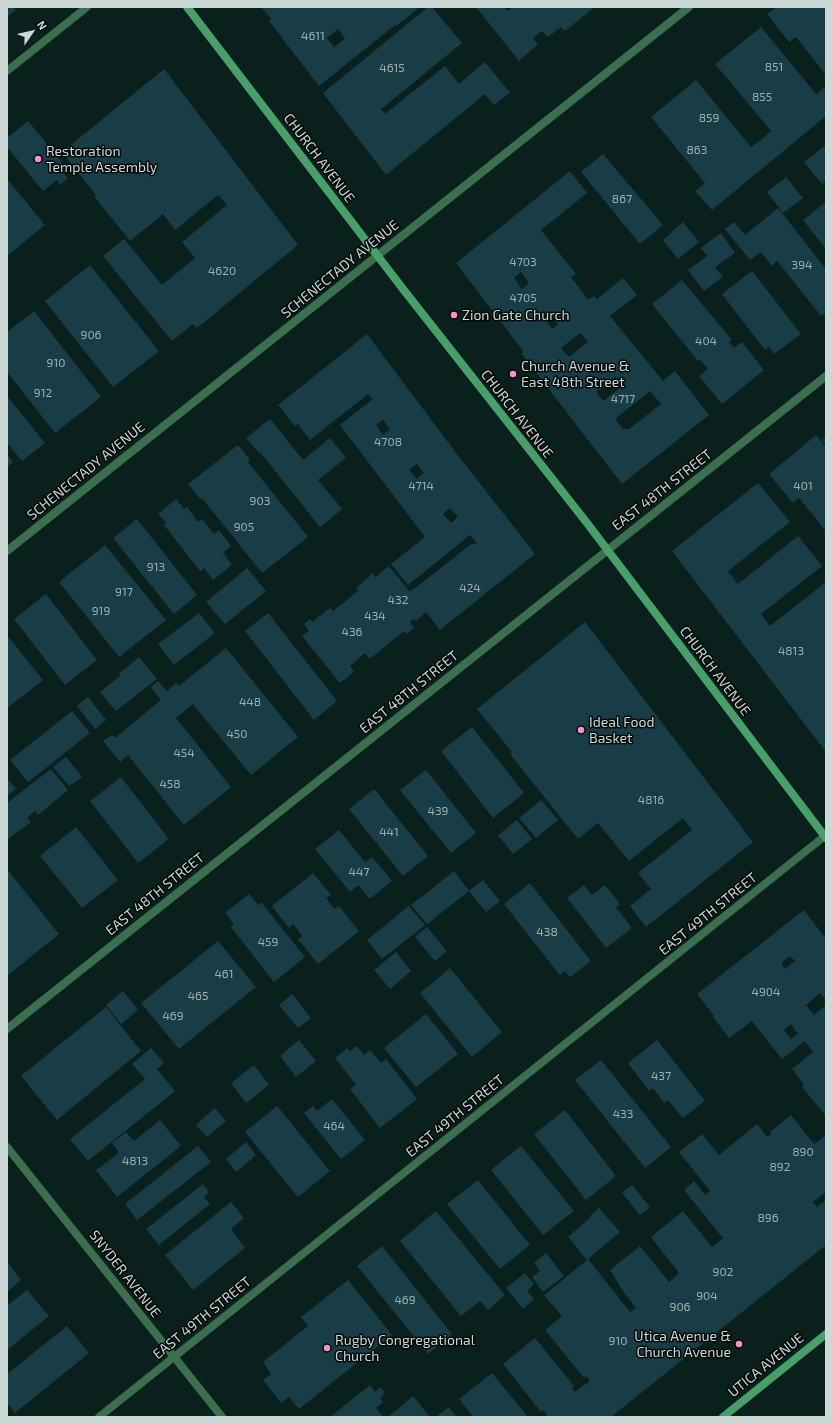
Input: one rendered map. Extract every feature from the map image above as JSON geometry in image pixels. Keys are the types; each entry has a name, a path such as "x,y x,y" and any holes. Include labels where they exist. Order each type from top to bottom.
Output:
{"main road":[{"name":"CHURCH AVENUE","path":"188,7 377,256 607,550 826,837"},
{"name":"UTICA AVENUE","path":"723,1417 826,1334"}],"street":[{"path":"7,71 87,7"},
{"name":"SCHENECTADY AVENUE","path":"7,551 689,7"},
{"name":"EAST 48TH STREET","path":"7,1029 826,376"},
{"name":"EAST 49TH STREET","path":"99,1417 826,837"},
{"name":"SNYDER AVENUE","path":"7,1147 222,1417"}],"building":[{"path":"7,7 13,7 16,10 7,17"},
{"path":"261,7 420,7 396,26 395,25 319,86 269,21 271,19","holes":["338,29 345,39 334,47 327,38"]},
{"path":"428,7 432,7 462,43 381,109 385,114 445,66 459,84 485,62 510,93 494,105 485,94 386,175 323,93"},
{"path":"476,7 504,7 507,11 513,7 595,7 565,31 561,27 548,37 542,31 533,38 538,44 519,61"},
{"path":"777,7 826,7 826,75 796,37 789,42 767,14"},
{"path":"761,27 816,94 824,88 826,91 826,116 712,210 695,191 705,183 651,117 696,80 751,147 762,139 771,131 715,64"},
{"path":"164,69 298,245 197,328 193,324 172,341 103,256 124,239 162,285 195,258 182,242 227,205 218,195 175,230 163,214 130,241 94,196 96,195 62,152"},
{"name":"Restoration Temple Assembly","path":"28,121 69,171 64,174 68,178 60,185 57,180 43,191 7,147 7,138"},
{"path":"826,145 826,180 822,184 804,162"},
{"path":"603,154 663,225 640,244 581,172"},
{"path":"570,171 587,193 541,230 576,274 571,277 588,300 594,296 597,299 623,278 637,295 610,316 663,381 675,371 709,415 622,484 521,353 524,352 456,263","holes":["521,272 529,283 522,289 514,278","553,318 558,324 552,329 547,322","580,333 588,342 569,357 561,348","615,377 622,386 603,401 596,392","650,391 661,404 629,429 623,429 615,419"]},
{"path":"786,177 803,198 783,213 767,192"},
{"path":"7,179 45,225 7,256"},
{"path":"826,202 826,249 803,220"},
{"path":"778,208 826,269 826,313 821,316 777,261 772,266 761,252 750,260 725,229 734,222 745,235"},
{"path":"683,222 699,242 678,259 663,240"},
{"path":"721,233 735,253 715,267 723,277 704,291 688,270 707,256 701,248"},
{"path":"90,265 159,351 113,387 45,301"},
{"path":"752,271 801,334 774,354 769,347 765,350 722,294"},
{"path":"682,280 732,340 729,342 734,348 742,342 764,370 722,404 699,376 708,369 700,360 698,361 652,304"},
{"path":"34,311 101,397 55,433 7,372 7,332"},
{"path":"367,334 450,445 535,554 440,630 426,612 416,621 414,619 410,622 414,628 407,634 404,631 370,659 365,653 350,666 354,672 340,683 302,636 309,631 304,624 310,619 312,622 330,608 333,611 358,591 356,588 373,573 375,577 389,566 410,592 470,545 477,543 470,535 408,585 391,564 425,537 340,425 373,399 368,394 310,440 298,424 295,426 278,405","holes":["383,420 390,429 383,435 376,425","417,464 424,473 417,479 409,470","450,508 458,517 451,523 443,514"]},
{"path":"7,396 45,443 22,461 7,443"},
{"path":"270,419 303,460 330,438 346,458 318,480 342,509 320,527 260,452 259,453 246,438"},
{"path":"816,435 826,447 826,531 799,498 793,503 769,474"},
{"path":"826,437 826,445 822,440"},
{"path":"238,445 250,460 248,462 308,537 262,573 202,498 200,499 188,484"},
{"path":"7,454 13,462 7,467"},
{"path":"758,483 790,522 728,571 738,584 798,536 822,566 761,614 770,626 826,582 826,752 672,551"},
{"path":"176,499 184,509 187,507 198,522 202,519 214,534 219,530 231,546 223,553 232,565 213,580 204,568 200,571 164,525 166,523 158,514"},
{"path":"137,519 197,595 174,614 113,538"},
{"path":"105,545 166,620 119,657 59,582"},
{"path":"247,568 266,591 225,624 206,602"},
{"path":"46,594 97,660 65,685 14,619"},
{"path":"199,613 215,633 174,665 158,644"},
{"path":"268,613 337,701 314,720 245,631"},
{"name":"Ideal Food Basket","path":"585,622 753,842 646,927 630,906 651,889 638,873 692,830 683,818 629,861 598,823 578,839 510,754 512,752 477,709"},
{"path":"7,635 43,680 7,708"},
{"path":"226,648 298,737 251,775 193,704 176,718 231,787 184,825 128,755 120,762 103,741 112,735 115,738 161,700 151,687 158,681 167,691 176,683 179,686"},
{"path":"139,657 157,679 116,711 100,692 120,676 119,674"},
{"path":"88,697 106,720 95,729 77,706"},
{"path":"72,711 90,733 28,782 10,760"},
{"path":"472,727 524,793 493,818 441,751"},
{"path":"66,757 82,777 69,786 53,767"},
{"path":"51,769 68,790 38,815 35,811 27,818 31,822 7,840 7,803"},
{"path":"426,770 476,833 451,853 400,790"},
{"path":"121,777 169,839 138,863 90,801"},
{"path":"7,778 16,789 7,796"},
{"path":"374,789 428,856 403,876 349,809"},
{"path":"541,800 558,820 536,838 519,818"},
{"path":"517,820 532,839 513,854 498,835"},
{"path":"76,827 118,880 82,908 40,856"},
{"path":"339,830 365,862 372,857 392,881 370,899 358,885 350,892 315,849"},
{"path":"7,869 59,934 7,976"},
{"path":"454,871 469,891 427,924 411,905"},
{"path":"313,873 331,895 326,898 334,909 339,906 359,931 318,964 298,939 302,936 293,924 289,928 272,906"},
{"path":"483,880 500,901 486,912 469,891"},
{"path":"530,883 591,961 570,977 565,971 560,975 558,973 504,904"},
{"path":"584,885 592,895 605,885 620,904 616,907 632,928 606,948 567,898"},
{"path":"249,894 258,905 261,902 305,957 274,982 231,927 234,924 225,913"},
{"path":"409,906 425,925 382,959 367,940"},
{"path":"804,910 826,939 826,1000 820,993 806,1005 814,1015 826,1005 826,1116 802,1087 804,1085 792,1069 813,1052 805,1041 782,1059 752,1021 729,1038 697,994","holes":["790,956 795,961 785,969 781,963","791,1024 798,1034 791,1039 784,1030"]},
{"path":"427,927 447,951 435,961 415,937"},
{"path":"218,941 256,987 179,1049 141,1003"},
{"path":"396,952 411,971 390,989 374,970"},
{"path":"450,968 502,1032 472,1057 420,993"},
{"path":"123,991 138,1010 121,1024 106,1005"},
{"path":"292,994 311,1018 298,1028 279,1005"},
{"path":"106,1007 141,1051 57,1120 21,1076"},
{"path":"426,1014 458,1054 416,1087 384,1048"},
{"path":"299,1040 316,1061 296,1077 280,1056"},
{"path":"657,1040 705,1101 683,1118 668,1100 664,1103 653,1088 649,1091 628,1063"},
{"path":"357,1046 364,1055 370,1050 381,1063 386,1059 417,1099 380,1128 350,1089 356,1085 335,1058 347,1048 350,1051"},
{"path":"151,1048 164,1063 157,1069 175,1091 88,1161 70,1139 145,1079 132,1064"},
{"path":"601,1060 671,1147 645,1168 575,1080"},
{"path":"254,1065 269,1085 246,1103 231,1083"},
{"path":"332,1099 365,1140 341,1159 304,1113 313,1106 317,1111"},
{"path":"277,1106 330,1171 298,1197 245,1132"},
{"path":"215,1108 226,1121 207,1137 196,1125"},
{"path":"565,1110 616,1176 586,1200 534,1134"},
{"path":"791,1115 814,1144 826,1135 826,1192 813,1202 817,1207 826,1200 826,1245 611,1417 545,1417 547,1415 543,1410 541,1412 503,1364 535,1338 574,1386 572,1388 575,1392 590,1381 586,1376 584,1378 545,1330 562,1316 544,1295 587,1260 568,1237 599,1208 620,1232 588,1259 630,1312 636,1308 610,1270 640,1246 669,1282 679,1273 651,1237 683,1211 712,1247 723,1238 684,1190 694,1181 705,1195 710,1191 679,1152 702,1134 719,1155 757,1124 767,1137 771,1134 770,1132"},
{"path":"160,1120 181,1146 117,1197 96,1170 119,1153 112,1143 126,1132 134,1141"},
{"path":"246,1142 256,1155 236,1172 226,1159"},
{"path":"198,1146 211,1162 137,1220 125,1204"},
{"path":"521,1146 574,1211 543,1235 491,1170"},
{"path":"478,1180 530,1245 500,1269 447,1204"},
{"path":"203,1184 209,1192 204,1197 210,1204 159,1245 146,1229"},
{"path":"632,1185 650,1207 640,1215 622,1193"},
{"path":"231,1202 244,1218 231,1229 245,1248 193,1290 165,1255"},
{"path":"436,1211 505,1295 488,1310 480,1301 461,1316 400,1241"},
{"path":"382,1246 452,1334 428,1354 357,1266"},
{"path":"546,1253 564,1276 543,1292 532,1277 540,1271 534,1263"},
{"path":"7,1262 21,1280 7,1292"},
{"path":"525,1273 534,1284 527,1291 534,1299 523,1309 506,1288"},
{"name":"Rugby Congregational Church","path":"348,1280 392,1335 299,1409 289,1397 281,1403 263,1380 271,1374 263,1362 308,1326 301,1317"},
{"path":"27,1290 49,1316 7,1350 7,1306"},
{"path":"67,1326 89,1353 15,1413 7,1403 7,1374"},
{"path":"492,1373 528,1417 473,1417 459,1399"},
{"path":"370,1385 375,1392 381,1387 385,1393 380,1398 383,1402 376,1408 383,1417 330,1417"},
{"path":"413,1396 430,1417 388,1417"},
{"path":"449,1407 457,1417 436,1417"}],"place":[{"name":"Restoration Temple Assembly","path":"38,159"},
{"name":"Zion Gate Church","path":"454,315"},
{"name":"Church Avenue & East 48th Street","path":"513,374"},
{"name":"Ideal Food Basket","path":"581,730"},
{"name":"Utica Avenue & Church Avenue","path":"739,1344"},
{"name":"Rugby Congregational Church","path":"327,1348"}]}
